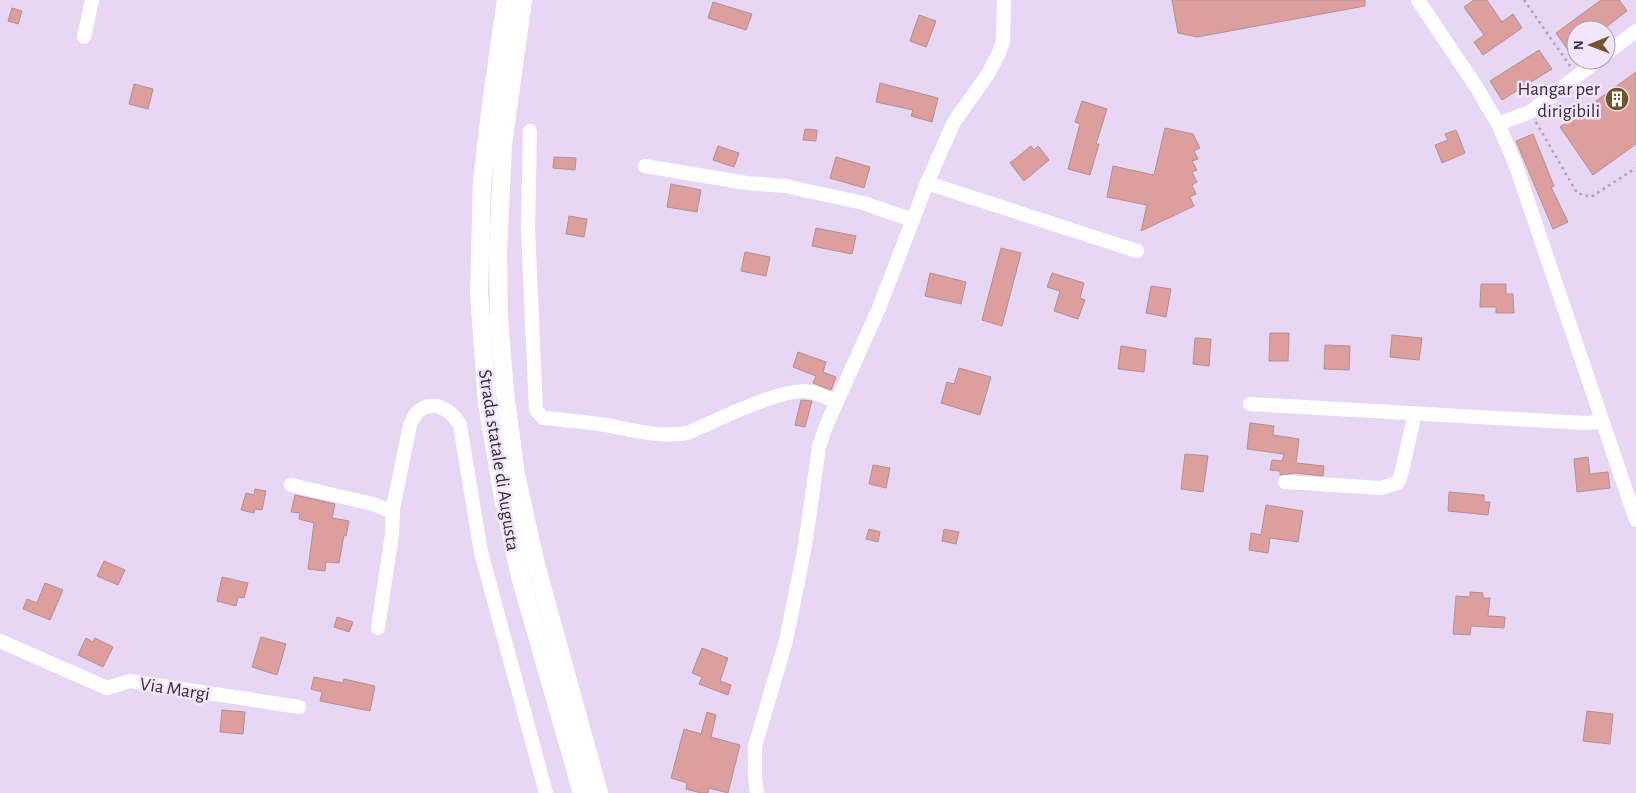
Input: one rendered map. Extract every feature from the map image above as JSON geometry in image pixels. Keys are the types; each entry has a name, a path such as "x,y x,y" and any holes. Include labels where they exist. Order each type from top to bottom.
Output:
{"main road":[{"name":"Strada statale di Augusta","path":"506,0 482,182 479,292 487,403 504,504 522,580 582,793"},
{"name":"Strada statale di Augusta","path":"523,0 503,145 498,254 499,320 504,393 516,475 534,556 600,793"}],"street":[{"path":"84,37 92,0"},
{"path":"757,793 755,746 786,641 805,546 819,447 879,308 927,183 954,122 988,74 999,53 1003,41 1004,0"},
{"path":"1418,0 1477,88 1498,124 1515,163 1636,520"},
{"path":"1616,47 1636,32"},
{"path":"1498,124 1530,112 1585,70"},
{"path":"530,131 528,228 536,410 544,418 578,421 656,435 672,436 687,433 773,397 801,391 812,392 837,402"},
{"path":"645,166 746,183 784,186 863,203 913,220"},
{"path":"927,183 1137,251"},
{"path":"1250,404 1585,423 1602,422"},
{"path":"378,628 392,534 393,512 410,424 416,413 427,406 439,406 449,410 460,425 481,552 546,793"},
{"path":"1285,482 1380,488 1397,483 1400,478 1415,414"},
{"path":"291,486 373,504 393,512"},
{"name":"Via Margi","path":"0,641 107,688 130,681 300,707"}],"path":[{"path":"1524,0 1577,76"},
{"path":"1530,112 1577,193 1591,197 1636,168"}],"building":[{"path":"1172,0 1365,0 1365,6 1197,37 1178,33"},
{"path":"1474,0 1487,0 1502,22 1513,14 1522,28 1483,55 1474,42 1484,35 1464,7"},
{"path":"1601,0 1619,0 1627,11 1615,20 1574,20"},
{"path":"713,2 752,14 746,30 708,18"},
{"path":"12,8 22,11 18,24 8,21"},
{"path":"919,15 936,21 926,47 910,41"},
{"path":"1566,26 1566,47 1556,33"},
{"path":"1539,50 1552,69 1502,100 1490,81"},
{"name":"Hangar per dirigibili","path":"1636,72 1636,144 1593,175 1560,127"},
{"path":"880,83 938,98 932,122 911,116 913,110 876,102"},
{"path":"134,84 153,89 148,109 129,104"},
{"path":"1082,101 1107,109 1096,144 1099,144 1090,175 1068,169 1080,124 1075,122"},
{"path":"1165,128 1193,134 1200,148 1194,151 1198,159 1192,161 1197,170 1192,172 1197,182 1192,185 1196,194 1190,197 1194,206 1141,231 1147,205 1107,197 1113,166 1154,175"},
{"path":"805,129 817,130 816,141 803,140"},
{"path":"1456,130 1465,153 1442,163 1435,145 1448,140 1445,134"},
{"path":"1533,134 1554,186 1551,187 1568,222 1553,229 1516,141"},
{"path":"718,146 739,153 734,167 713,160"},
{"path":"1031,146 1034,150 1038,146 1049,160 1024,181 1010,163"},
{"path":"554,157 576,158 575,170 553,168"},
{"path":"836,157 870,167 864,188 830,178"},
{"path":"671,184 701,190 697,212 667,207"},
{"path":"569,216 587,219 584,237 566,234"},
{"path":"816,228 856,236 852,254 812,246"},
{"path":"1001,248 1021,253 1002,326 982,320"},
{"path":"745,252 770,257 766,276 741,271"},
{"path":"930,273 966,282 961,304 925,296"},
{"path":"1052,273 1084,283 1080,298 1085,300 1078,319 1054,311 1060,291 1047,287"},
{"path":"1481,284 1506,284 1506,294 1513,294 1514,313 1496,313 1496,307 1480,307"},
{"path":"1151,286 1171,289 1166,317 1146,313"},
{"path":"1270,333 1289,333 1288,361 1269,361"},
{"path":"1392,335 1422,338 1419,360 1390,357"},
{"path":"1195,338 1211,339 1209,366 1193,364"},
{"path":"1325,345 1350,346 1349,370 1324,369"},
{"path":"1121,346 1146,350 1144,372 1118,369"},
{"path":"798,352 826,362 823,372 836,377 831,390 813,383 816,376 793,367"},
{"path":"959,368 991,377 980,415 941,403 947,382 954,384"},
{"path":"801,400 812,401 805,427 795,425"},
{"path":"1250,423 1274,426 1273,435 1299,439 1296,463 1324,466 1323,476 1295,473 1280,475 1280,471 1270,470 1272,460 1282,461 1284,454 1247,449"},
{"path":"1185,454 1208,456 1203,492 1181,489"},
{"path":"1588,457 1590,474 1608,472 1610,488 1577,492 1574,459"},
{"path":"873,465 890,468 886,488 869,484"},
{"path":"255,489 266,491 262,510 255,509 254,513 241,510 246,493 254,495"},
{"path":"1449,492 1484,495 1484,502 1490,502 1488,515 1448,511"},
{"path":"295,495 335,504 332,518 349,521 346,536 344,535 339,563 326,562 325,571 308,569 314,523 299,519 300,513 291,512"},
{"path":"1266,505 1303,511 1298,542 1270,538 1268,553 1249,550 1251,533 1261,535"},
{"path":"869,529 880,532 878,542 866,539"},
{"path":"944,529 959,532 956,544 942,541"},
{"path":"104,561 125,570 118,585 97,576"},
{"path":"222,577 248,583 244,598 238,597 236,606 217,601"},
{"path":"45,583 63,590 50,620 23,609 27,599 37,603"},
{"path":"1470,592 1483,593 1483,598 1490,598 1488,616 1505,617 1504,628 1471,626 1470,635 1453,634 1456,596 1470,597"},
{"path":"337,617 353,622 349,632 334,627"},
{"path":"261,637 286,644 277,675 252,667"},
{"path":"86,638 93,642 95,638 113,647 103,667 78,655"},
{"path":"702,648 728,658 720,681 731,685 728,695 699,684 702,677 692,673"},
{"path":"314,677 343,683 344,679 375,686 370,711 320,701 322,692 311,689"},
{"path":"222,710 245,712 243,734 220,732"},
{"path":"1587,711 1613,714 1610,744 1583,741"},
{"path":"707,712 716,715 711,737 740,745 728,793 709,788 708,793 701,793 686,789 687,783 671,778 684,729 701,734"}],"place":[{"name":"Hangar per dirigibili","path":"1617,99"}]}
